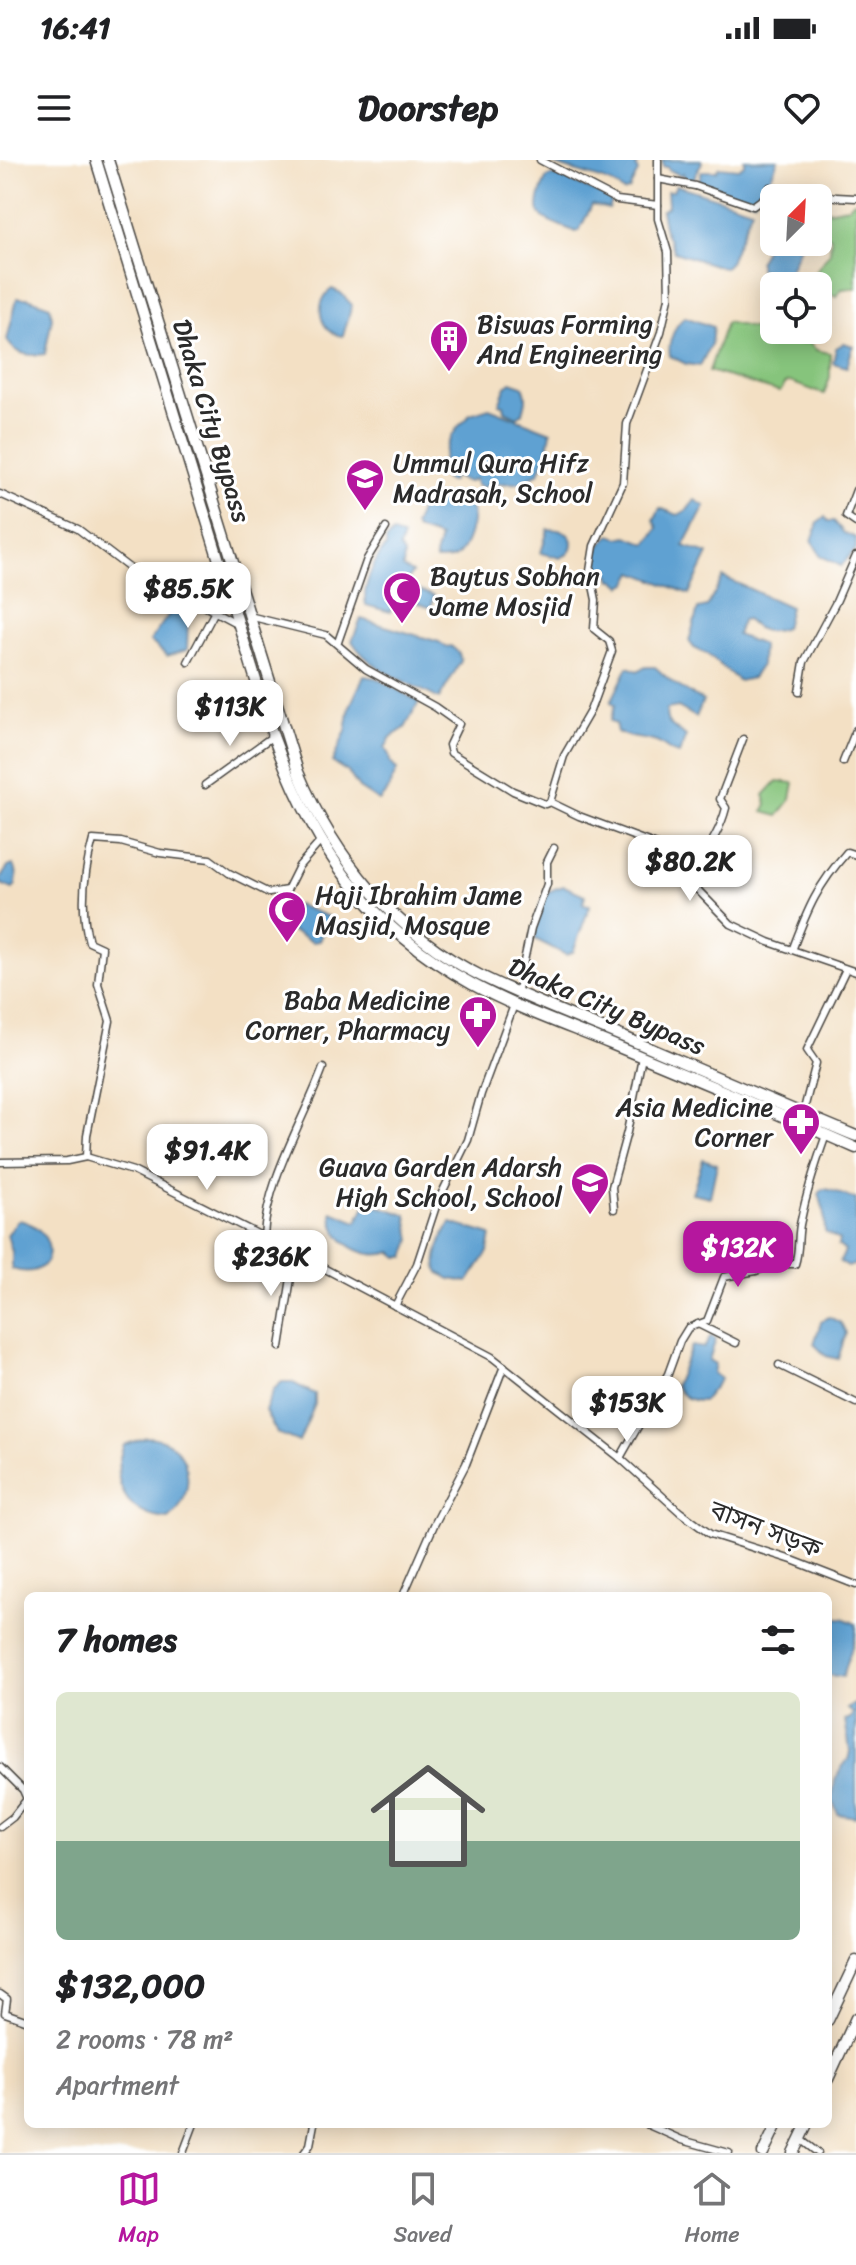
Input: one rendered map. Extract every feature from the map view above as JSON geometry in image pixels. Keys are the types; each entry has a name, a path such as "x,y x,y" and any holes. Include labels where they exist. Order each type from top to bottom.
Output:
{"highway":[{"path":"96,160 273,736 287,774 320,842 346,878 382,918 464,979 516,998 642,1057 856,1148"},
{"name":"Dhaka City Bypass","path":"108,160 298,772 314,810 356,873 416,933 516,998 856,1136"},
{"path":"832,2012 856,1961"},
{"path":"832,2070 856,2018"},
{"path":"763,2153 775,2128"},
{"path":"793,2153 805,2128"}],"street":[{"path":"540,160 617,200 658,205"},
{"path":"550,802 564,756 590,711 612,651 609,641 594,629 596,600 590,571 594,546 623,483 627,424 661,332 669,298 668,252 658,219 658,160"},
{"path":"658,179 695,186 753,206 764,198 770,187 816,196 856,198"},
{"path":"856,490 846,516 856,523"},
{"path":"0,494 78,529 145,580 180,593 240,625"},
{"path":"338,642 367,559 386,528"},
{"path":"799,692 804,662 856,556"},
{"path":"188,662 214,613"},
{"path":"249,616 326,635 338,642 366,669 435,707 459,724 449,745 451,753 513,791 545,804 550,802 697,860"},
{"path":"843,762 856,730"},
{"path":"205,785 273,736"},
{"path":"743,739 720,799 726,808 724,818 709,850 697,860 692,884 731,924 769,942 856,972"},
{"path":"0,1162 67,1161 86,1157 110,1021 98,984 102,948 89,942 87,934 84,894 93,840 121,842 160,853 210,859 229,873 269,893 287,890 299,866 320,842"},
{"path":"395,1306 417,1264 437,1203 468,1140 481,1094 516,998 531,928 547,884 547,862 554,848"},
{"path":"793,948 810,901 829,871 847,852 856,855"},
{"path":"803,1113 816,1063 807,1050 846,969"},
{"path":"614,1209 612,1187 642,1057"},
{"path":"264,1237 265,1215 274,1185 323,1068"},
{"path":"620,1458 668,1374 688,1328 707,1321 724,1277 774,1264 795,1264 799,1224 826,1135"},
{"name":"বাসন সড়ক","path":"86,1157 133,1171 467,1343 504,1366 710,1534 792,1560 856,1585"},
{"path":"280,1347 295,1253"},
{"path":"698,1324 736,1343"},
{"path":"779,1365 856,1403"},
{"path":"405,1592 434,1525 466,1464 504,1366"},
{"path":"0,1767 24,1792"},
{"path":"0,1827 24,1803"},
{"path":"0,1994 7,1999 5,2013 24,2020"},
{"path":"183,2153 192,2128"},
{"path":"304,2153 310,2145 313,2128"},
{"path":"655,2128 682,2140 729,2153"},
{"path":"800,2139 818,2153"}],"green space":[{"path":"856,202 856,288 842,289 837,296 832,295 832,272 815,272 827,256 832,256 832,210"},
{"path":"726,322 760,330 760,344 811,344 816,350 830,353 830,377 824,394 790,382 780,392 709,371"},
{"path":"777,781 794,783 791,799 778,816 763,812 767,804 764,795"}],"water":[{"path":"544,160 640,162 629,190 623,192 610,183"},
{"path":"662,160 702,162 692,182 685,180 683,173 680,175 663,167"},
{"path":"744,160 778,160 768,184 760,184 760,194 754,201 698,183 702,171 716,171 719,167 738,169 744,165"},
{"path":"551,176 609,198 612,202 609,209 592,205 576,232 546,219 538,210 538,202 546,179"},
{"path":"676,185 752,209 730,262 724,268 674,252 665,232 661,211 668,206 667,191 673,191"},
{"path":"762,256 796,256 789,272 759,269"},
{"path":"332,289 341,293 352,305 343,336 328,330 321,317 322,302"},
{"path":"17,298 28,298 50,306 52,318 45,354 23,353 14,349 7,340"},
{"path":"685,317 713,327 711,344 700,366 686,364 670,356 673,335"},
{"path":"844,343 853,346 847,367 833,363 836,348"},
{"path":"511,382 523,386 526,393 523,413 517,417 499,404 506,386"},
{"path":"489,408 551,432 539,473 519,483 488,484 484,488 476,485 475,479 468,482 451,476 452,482 449,482 443,478 442,465 450,440 470,414"},
{"path":"432,494 467,504 472,511 467,541 453,559 436,560 440,538 414,526 421,508"},
{"path":"695,500 705,506 684,546 708,554 689,594 634,572 628,583 622,586 606,572 603,576 597,574 597,552 611,535 619,538 627,536 647,544 658,528 654,520 660,508 678,515"},
{"path":"825,517 828,521 834,521 844,533 856,538 856,549 841,566 821,556 812,541 818,523"},
{"path":"548,529 568,535 572,543 568,554 560,558 541,553"},
{"path":"393,533 403,537 399,548 404,555 403,568 412,573 404,585 434,596 431,608 397,595 390,612 366,605 365,591 370,574 386,547 386,540"},
{"path":"723,577 790,607 785,628 779,630 764,631 746,619 742,620 737,635 762,645 761,665 752,678 739,681 689,641 698,609 707,607"},
{"path":"174,607 188,619 187,650 167,656 150,641"},
{"path":"361,619 451,646 459,653 461,661 439,699 391,675 360,651 352,641"},
{"path":"628,667 637,671 655,667 673,683 703,701 696,717 678,707 667,709 671,726 686,736 679,754 656,742 617,732 615,723 610,721 615,705 611,702"},
{"path":"364,676 376,678 419,702 405,728 391,737 385,748 397,770 379,801 359,788 348,772 332,762 346,731 350,706"},
{"path":"13,865 17,877 13,889 1,884 0,879"},
{"path":"564,886 585,895 583,904 590,905 573,952 566,955 535,939 537,915 543,898 550,891"},
{"path":"297,905 329,917 319,941 312,942 286,928 286,921"},
{"path":"703,1159 717,1164 710,1197 692,1193"},
{"path":"823,1189 856,1199 856,1264 848,1267 840,1262 845,1251 838,1245 839,1240 825,1232 819,1194"},
{"path":"366,1204 407,1215 411,1240 405,1257 398,1257 392,1252 371,1254 360,1251 351,1247 337,1232 332,1212 357,1222"},
{"path":"18,1220 32,1225 42,1233 47,1243 49,1253 39,1269 12,1269 12,1252 7,1235"},
{"path":"451,1223 491,1235 488,1252 468,1282 450,1279 438,1272 439,1247"},
{"path":"829,1317 841,1323 846,1333 838,1359 826,1356 814,1344 821,1322"},
{"path":"711,1336 716,1339 709,1360 715,1364 713,1373 721,1379 703,1401 690,1399 680,1393 675,1385 692,1346 704,1348"},
{"path":"282,1382 291,1382 315,1394 315,1404 299,1442 277,1433 265,1411 274,1389"},
{"path":"146,1437 162,1440 174,1447 186,1469 185,1496 169,1519 142,1512 132,1504 120,1484 118,1472 124,1445"},
{"path":"832,1618 843,1618 856,1624 843,1677 832,1676"},
{"path":"856,1703 856,1817 838,1814 832,1800 835,1780 850,1751 845,1720 851,1718 853,1713 847,1709"}],"place":[{"name":"Biswas Forming And Engineering","path":"449,373"},
{"name":"Ummul Qura Hifz Madrasah, School","path":"365,512"},
{"name":"Baytus Sobhan Jame Mosjid","path":"402,625"},
{"name":"Haji Ibrahim Jame Masjid, Mosque","path":"287,944"},
{"name":"Baba Medicine Corner, Pharmacy","path":"478,1049"},
{"name":"Asia Medicine Corner","path":"801,1156"},
{"name":"Guava Garden Adarsh High School, School","path":"590,1216"}]}
